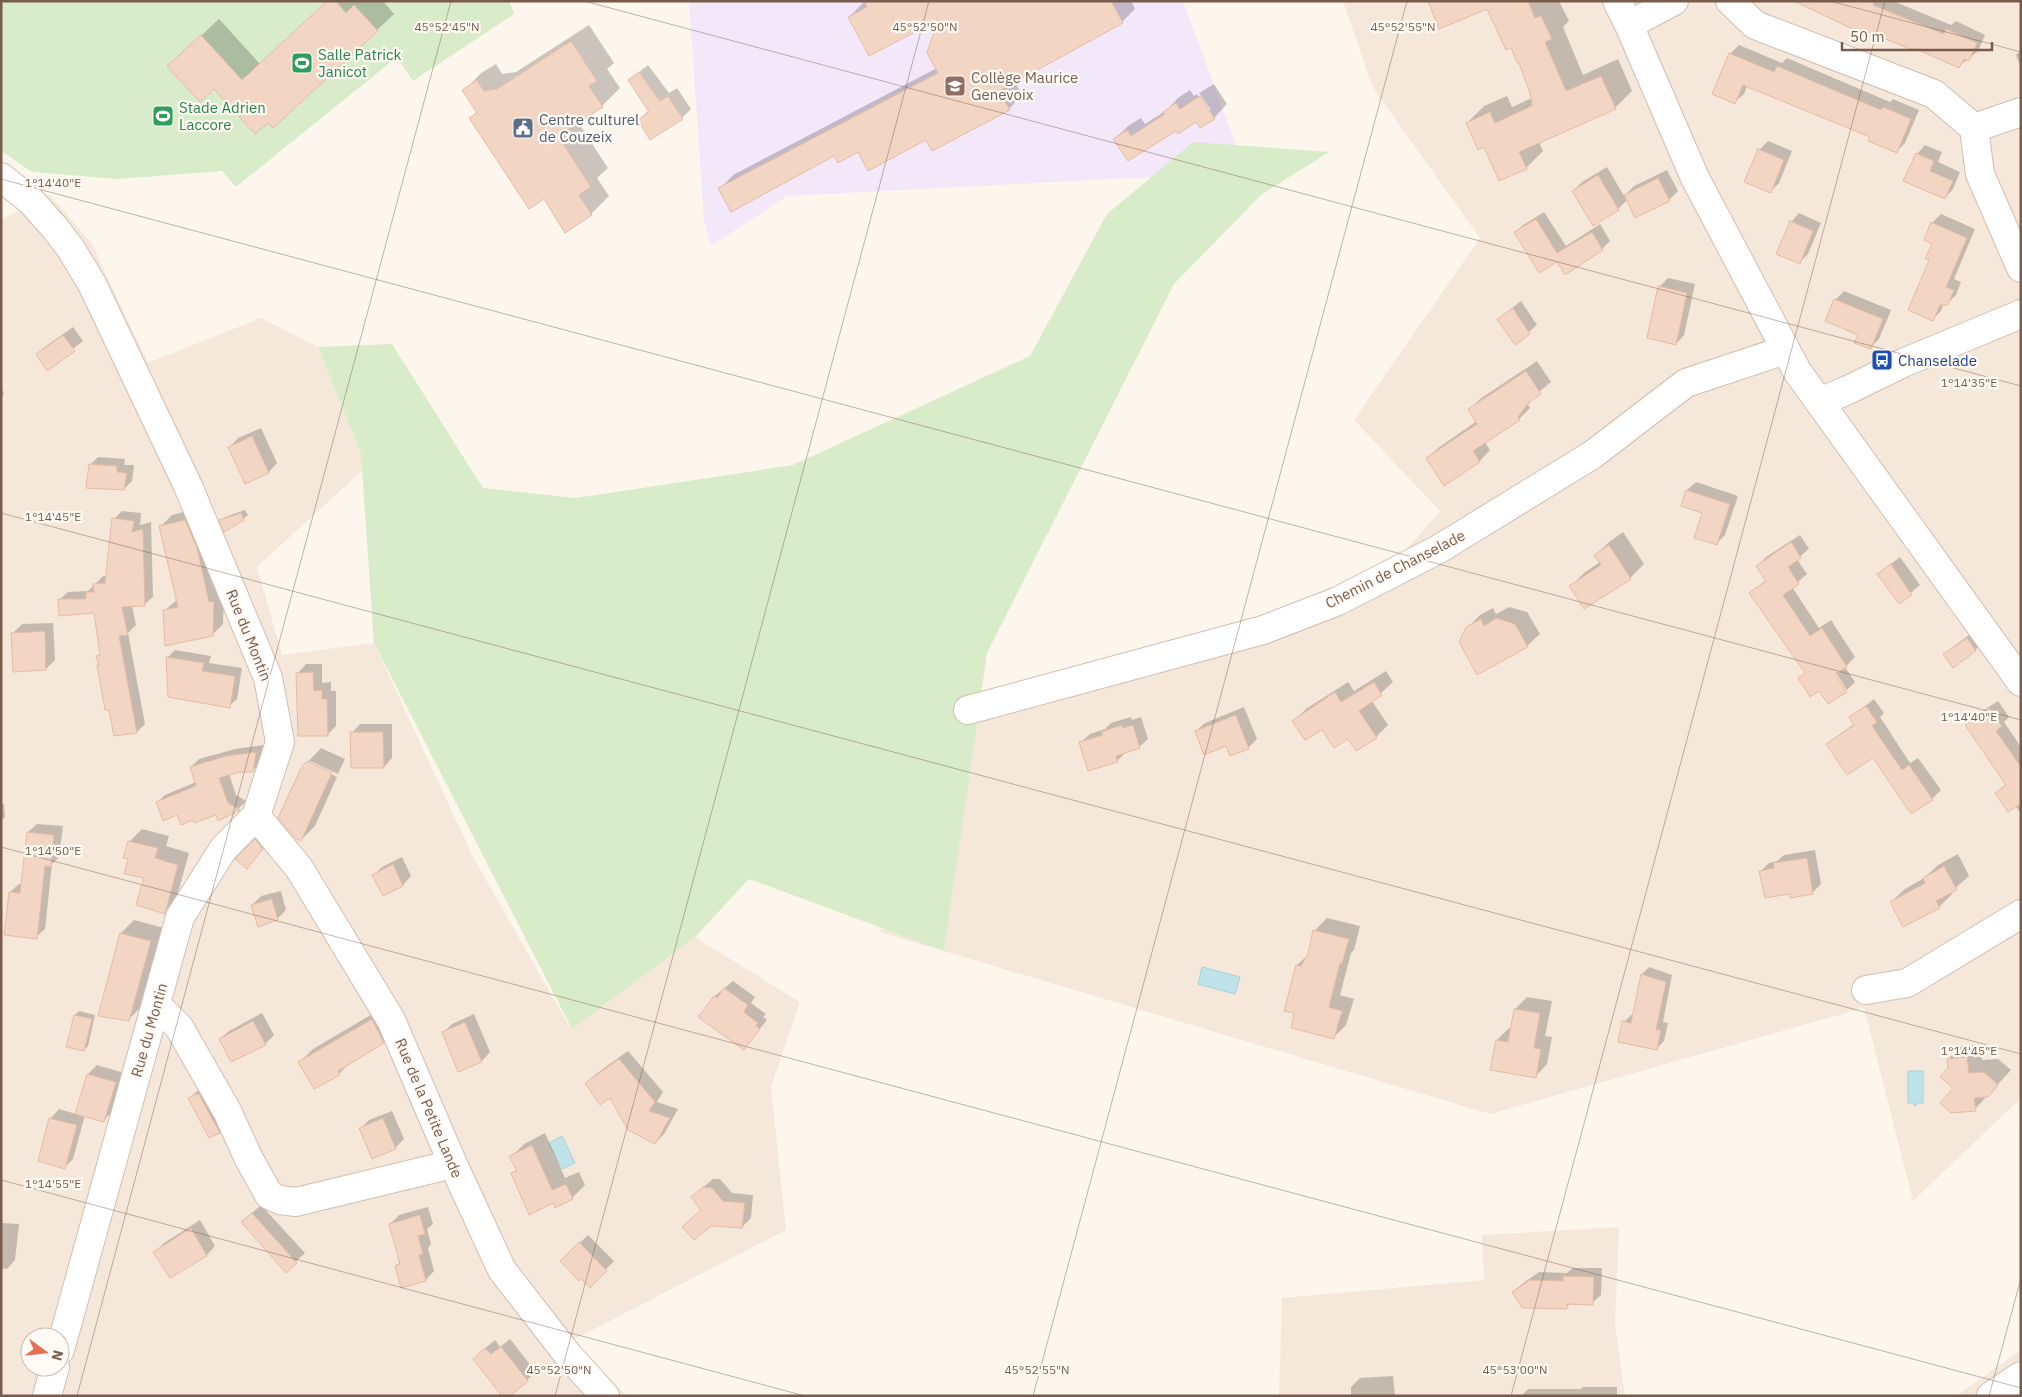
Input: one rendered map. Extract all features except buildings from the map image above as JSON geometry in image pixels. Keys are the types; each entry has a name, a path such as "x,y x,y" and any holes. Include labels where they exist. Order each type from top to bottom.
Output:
{"street":[{"path":"1617,1 1695,178 1797,371 2021,682"},
{"path":"1629,25 1674,1"},
{"path":"1730,1 1755,25 1934,94 1974,128 1980,174 2021,268"},
{"path":"1974,128 2021,112"},
{"name":"Rue du Montin","path":"1,176 31,201 55,228 71,248 92,284 188,486 268,678 280,742 256,816 224,848 180,917 66,1327"},
{"path":"1819,402 1836,396 1903,363 2021,314"},
{"name":"Chemin de Chanselade","path":"968,710 1263,630 1338,601 1439,550 1592,455 1686,383 1785,350"},
{"name":"Rue de la Petite Lande","path":"256,816 299,868 391,1020 453,1164 502,1270 568,1355 605,1396"},
{"path":"1866,990 1907,983 2021,914"},
{"path":"156,1004 180,1027 227,1111 248,1157 269,1195 280,1200 296,1202 453,1164"},
{"path":"1991,1396 2021,1376"},
{"path":"47,1396 52,1377"}],"shaded area":[{"name":"Collège Maurice Genevoix","path":"689,1 1183,1 1246,172 787,196 711,246 704,221"},
{"path":"1343,1 2021,1 2021,1098 1913,1201 1864,1008 1490,1114 880,932 968,710 1356,607 1440,511 1354,420 1480,238 1373,88"},
{"path":"50,195 92,244 148,363 261,318 318,347 366,467 257,567 282,655 374,643 473,857 571,1029 695,937 800,1002 771,1087 786,1230 573,1340 627,1396 1,1396 1,220"},
{"path":"1619,1227 1615,1324 1625,1396 1279,1396 1282,1298 1484,1280 1482,1235"},
{"path":"2021,1350 2021,1396 1956,1396"}],"green space":[{"name":"Stade Adrien Laccore","path":"1,1 509,1 514,14 413,81 397,57 236,187 222,171 117,179 32,172 1,151"},
{"path":"1193,142 1329,152 1261,195 1174,284 987,653 944,951 749,879 695,937 572,1029 374,643 361,454 318,347 392,344 483,488 576,498 793,465 1030,356 1107,214"}],"water":[{"path":"1202,967 1240,977 1235,994 1198,984"},
{"path":"1908,1071 1923,1071 1923,1103 1918,1103 1915,1106 1912,1103 1908,1103"},
{"path":"562,1136 575,1163 562,1169 549,1143"}],"place":[{"name":"Salle Patrick Janicot","path":"302,63"},
{"name":"Collège Maurice Genevoix","path":"955,86"},
{"name":"Stade Adrien Laccore","path":"163,116"},
{"name":"Centre culturel de Couzeix","path":"523,128"},
{"name":"Chanselade","path":"1882,360"}]}
